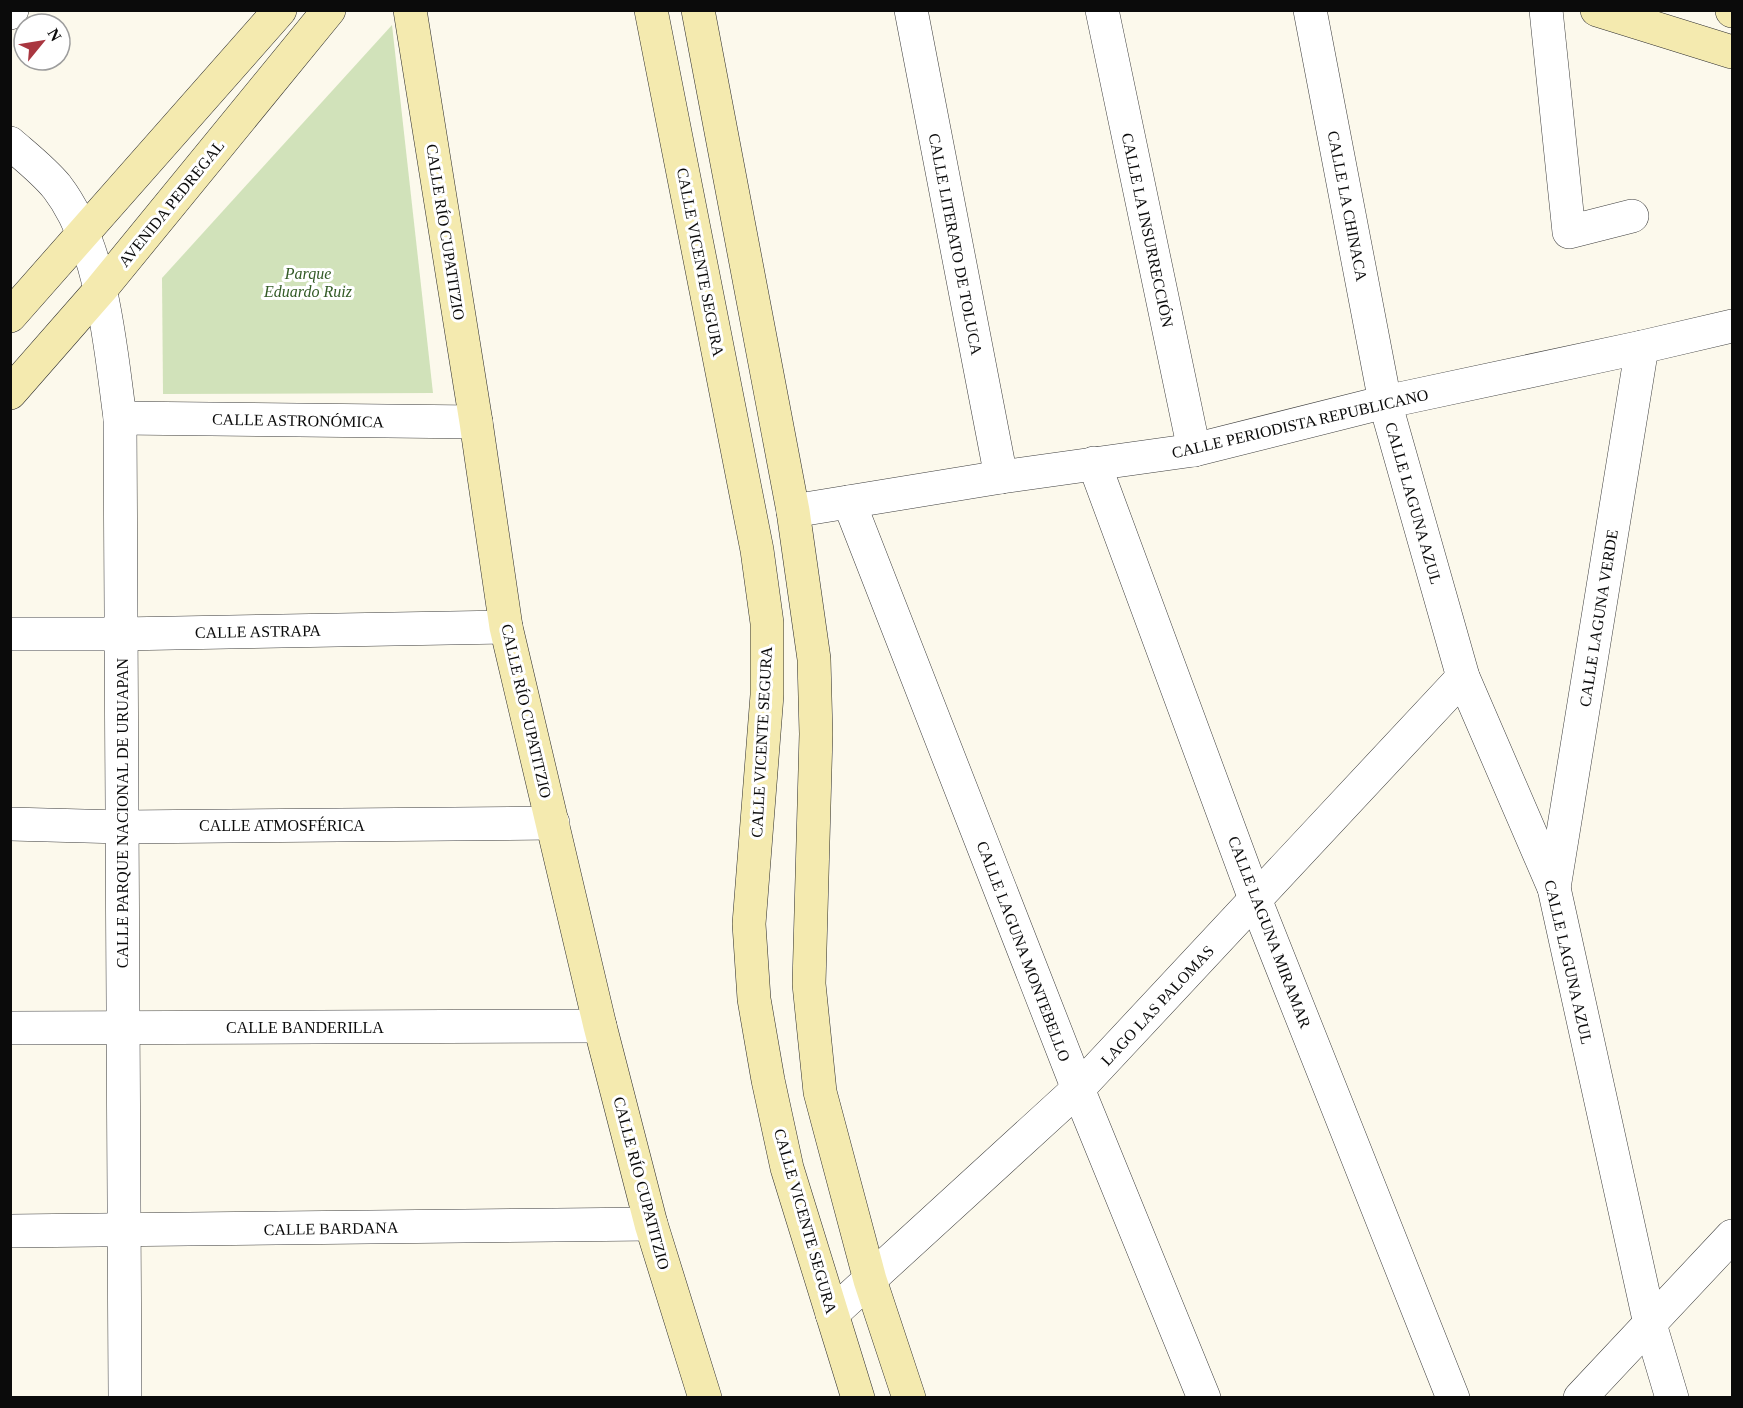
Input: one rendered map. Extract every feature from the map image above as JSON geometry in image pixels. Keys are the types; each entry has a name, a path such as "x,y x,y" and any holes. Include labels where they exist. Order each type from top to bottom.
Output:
{"street":[{"path":"10,316 280,10"},
{"name":"AVENIDA PEDREGAL","path":"10,393 101,289 329,10"},
{"name":"CALLE RÍO CUPATITZIO","path":"410,10 476,422 506,627 600,1026 651,1224 705,1398"},
{"name":"CALLE VICENTE SEGURA","path":"651,10 757,550 767,623 766,695 749,924 754,999 787,1168 858,1398"},
{"path":"698,10 793,511 814,659 816,734 809,984 820,1092 870,1280 909,1398"},
{"name":"CALLE LITERATO DE TOLUCA","path":"910,10 1001,477"},
{"name":"CALLE LA INSURRECCIÓN","path":"1102,10 1194,450"},
{"name":"CALLE LA CHINACA","path":"1310,10 1385,402"},
{"path":"1546,10 1569,232 1632,216"},
{"path":"1597,10 1732,52"},
{"name":"CALLE PARQUE NACIONAL DE URUAPAN","path":"10,143 56,186 70,207 82,234 101,289 120,418 124,1398"},
{"name":"CALLE PERIODISTA REPUBLICANO","path":"793,511 1001,477 1194,450 1385,402 1732,326"},
{"name":"CALLE LAGUNA VERDE","path":"1554,888 1642,347"},
{"name":"CALLE LAGUNA AZUL","path":"1385,402 1463,677 1554,888 1650,1324 1672,1398"},
{"name":"CALLE ASTRONÓMICA","path":"120,418 476,422"},
{"name":"CALLE LAGUNA MIRAMAR","path":"1094,463 1255,899 1454,1398"},
{"name":"CALLE LAGUNA MONTEBELLO","path":"849,502 1078,1089 1204,1398"},
{"path":"764,600 805,596"},
{"name":"CALLE ASTRAPA","path":"10,633 122,634 506,627"},
{"name":"LAGO LAS PALOMAS","path":"832,1314 1078,1089 1463,677"},
{"name":"CALLE ATMOSFÉRICA","path":"10,824 122,826 553,823"},
{"name":"CALLE BANDERILLA","path":"10,1028 600,1026"},
{"name":"CALLE BARDANA","path":"10,1231 651,1224"},
{"path":"1581,1398 1732,1236"}],"green space":[{"name":"Parque Eduardo Ruiz","path":"392,25 433,393 163,394 162,278"}]}
